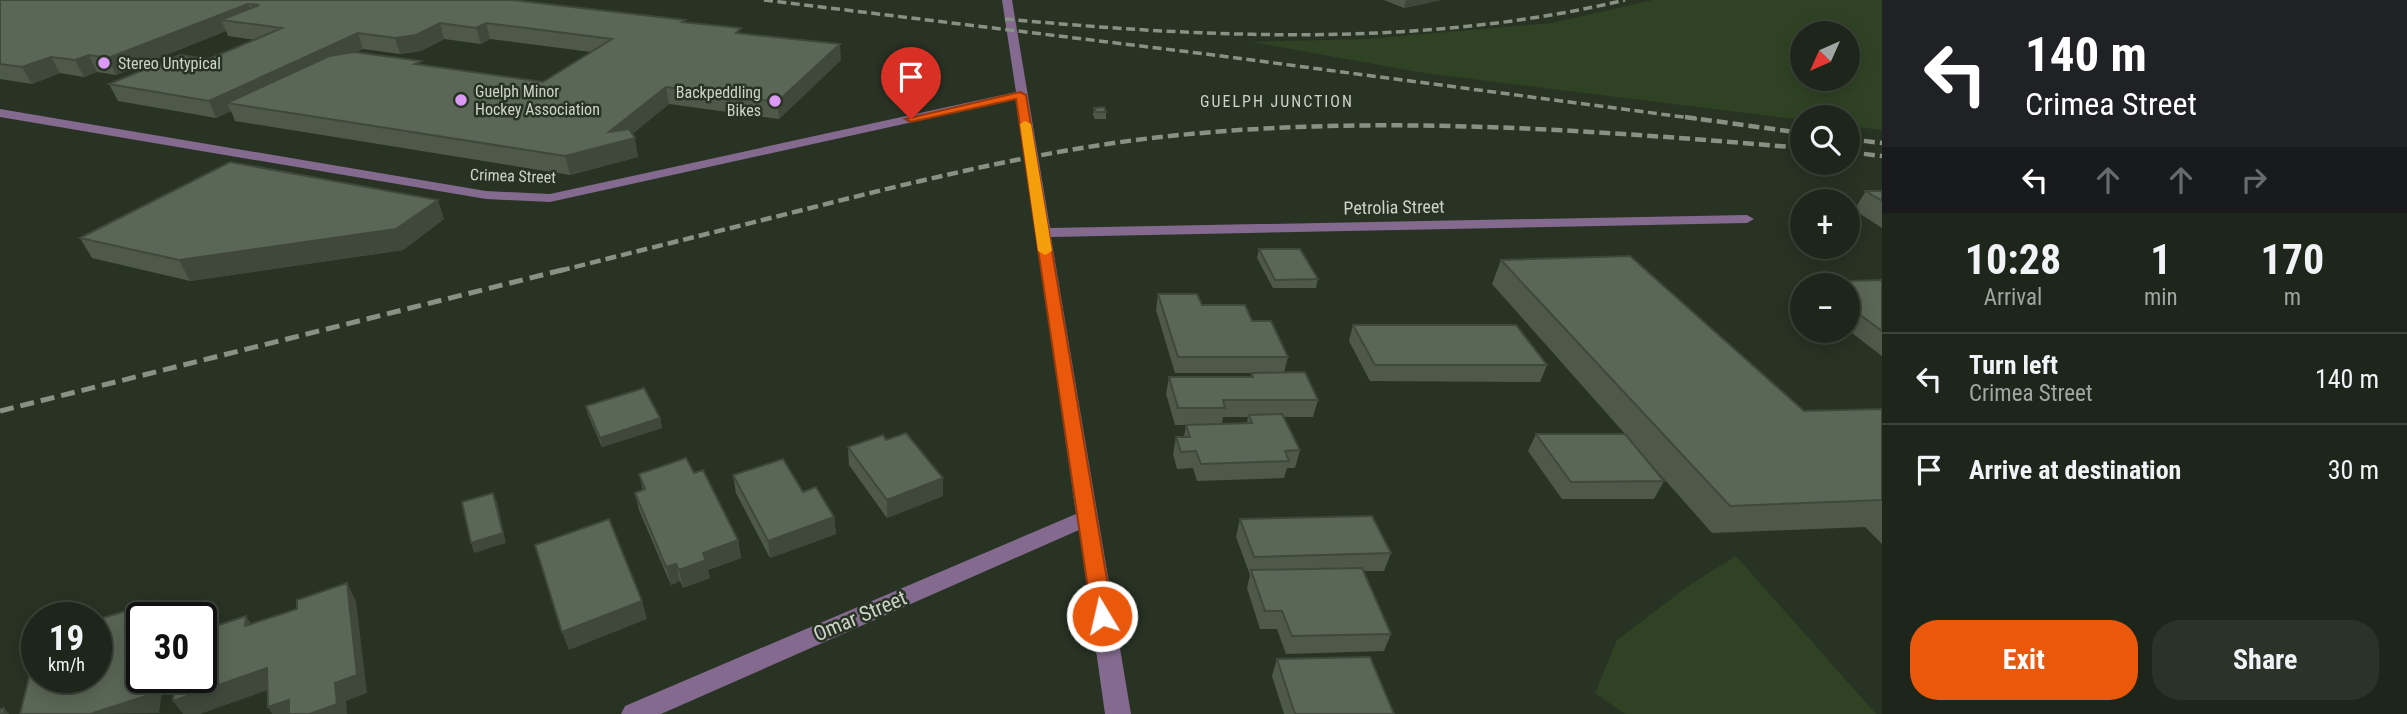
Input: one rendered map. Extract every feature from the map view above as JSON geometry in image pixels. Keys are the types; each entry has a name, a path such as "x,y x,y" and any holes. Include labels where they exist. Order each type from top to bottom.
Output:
{"street":[{"path":"1007,0 1118,714"},
{"name":"Crimea Street","path":"0,113 485,195 550,198 1020,95"},
{"name":"Petrolia Street","path":"1042,233 1747,219"},
{"name":"Omar Street","path":"634,714 1087,518"}],"green space":[{"path":"1653,0 1882,0 1882,130 1860,127 1860,105 1790,105 1790,119 1424,73 1252,42 1366,39 1552,23"},
{"path":"1736,556 1876,714 1625,714 1595,693 1617,640 1691,584"}],"building":[{"path":"0,0 512,0 685,20 682,22 741,28 736,33 840,44 777,102 666,87 609,132 629,129 635,138 565,156 227,103 329,56 354,52 421,61 415,64 543,82 612,39 486,23 476,28 440,23 416,35 395,38 358,33 209,101 109,84 180,55 209,59 282,28 221,20 259,5 248,4 108,58 89,55 75,60 51,57 22,67 0,64"},
{"path":"1104,107 1106,112 1096,112 1094,108"},
{"path":"230,162 438,200 396,229 179,260 80,238"},
{"path":"1866,191 1882,191 1882,201"},
{"path":"1259,249 1300,249 1318,279 1275,280"},
{"path":"1630,256 1804,411 1882,409 1882,500 1730,506 1501,260"},
{"path":"1882,280 1882,331 1860,315 1860,281"},
{"path":"1158,294 1197,294 1202,305 1245,305 1252,321 1271,321 1288,357 1178,357"},
{"path":"1353,325 1516,325 1547,365 1375,365"},
{"path":"1305,372 1318,400 1223,400 1225,408 1178,408 1169,377 1253,377 1252,373"},
{"path":"644,388 660,418 600,438 586,406"},
{"path":"1282,414 1300,450 1285,451 1289,461 1201,464 1196,451 1181,452 1176,437 1190,437 1186,425 1252,423 1249,415"},
{"path":"906,433 943,478 887,500 848,447 883,435 886,440"},
{"path":"1536,434 1625,434 1664,481 1571,482"},
{"path":"686,458 694,473 703,470 738,540 703,553 706,560 679,570 676,564 666,567 635,493 645,489 639,474"},
{"path":"783,459 803,492 816,487 834,517 768,541 733,475"},
{"path":"493,493 503,533 471,543 462,502"},
{"path":"1372,516 1391,553 1254,557 1240,519"},
{"path":"609,519 642,601 562,632 535,545"},
{"path":"1362,568 1391,634 1292,636 1282,611 1265,611 1251,570"},
{"path":"347,583 357,675 335,683 337,704 310,714 289,714 289,700 268,707 267,668 217,686 217,626 246,616 245,626 297,609 297,600"},
{"path":"126,611 126,693 146,693 146,696 90,714 20,714 25,693 112,693 112,615"},
{"path":"1370,657 1394,714 1295,714 1277,659"},
{"path":"174,693 196,693 173,701"}],"railway":[{"path":"764,0 1206,54 1698,119"},
{"path":"1005,19 1160,31 1316,35 1472,26 1625,0"},
{"path":"1685,117 1790,131"},
{"path":"559,271 956,173 1041,155 1170,136 1249,129 1407,125 1565,130 1790,147"},
{"path":"1860,140 1882,143"},
{"path":"1860,153 1882,156"},
{"path":"0,411 566,269"}],"slow traffic":[{"path":"1025,124 1045,251"}],"place":[{"name":"Stereo Untypical","path":"104,63"},
{"name":"Guelph Minor Hockey Association","path":"461,100"},
{"name":"Backpeddling Bikes","path":"775,101"}],"district":[{"name":"GUELPH JUNCTION","path":"1277,101"}],"route":[{"path":"911,119 1020,95 1102,616"}]}
